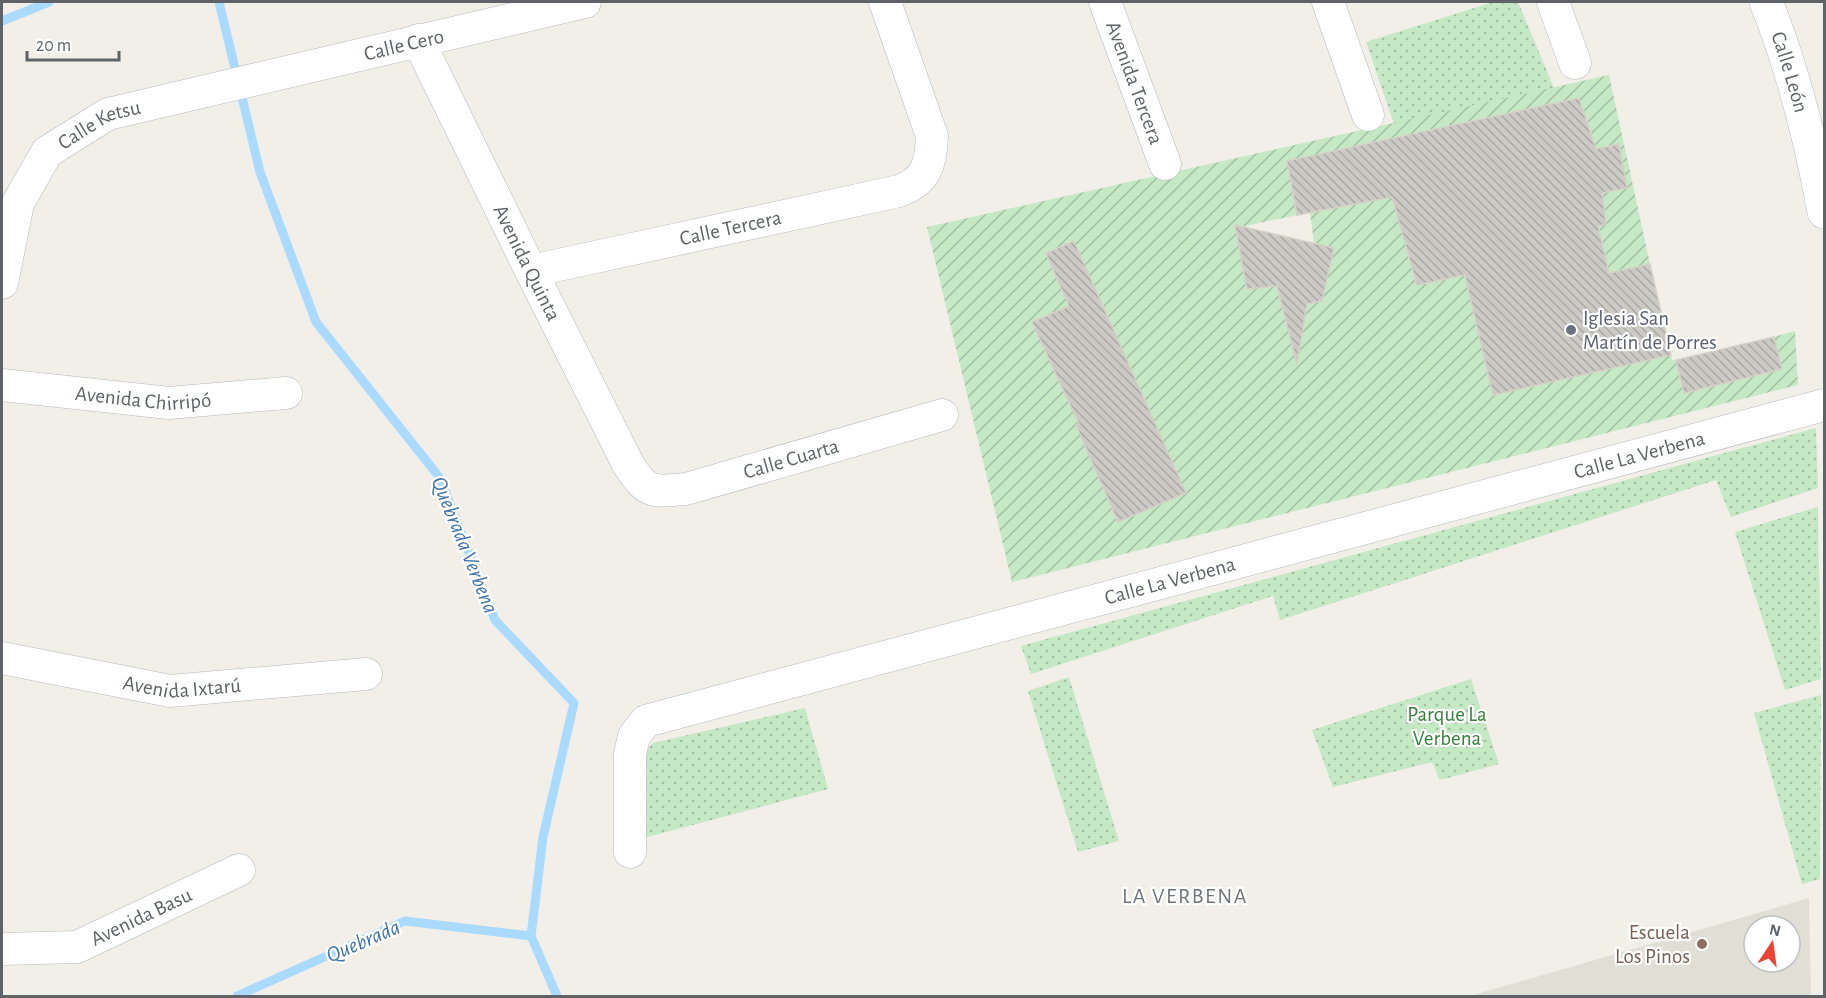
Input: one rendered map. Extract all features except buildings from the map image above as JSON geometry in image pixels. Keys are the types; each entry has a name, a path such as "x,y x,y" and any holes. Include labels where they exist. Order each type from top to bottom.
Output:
{"main road":[{"name":"Calle León","path":"1766,2 1777,30 1811,148 1824,212"}],"street":[{"name":"Calle Cero","path":"222,88 585,2"},
{"name":"Calle Tercera","path":"531,271 912,187 925,174 931,156 932,136 885,2"},
{"name":"Avenida Tercera","path":"1105,2 1165,164"},
{"path":"1328,2 1368,115"},
{"path":"1553,2 1575,63"},
{"name":"Avenida Quinta","path":"418,40 531,271 628,464 640,483"},
{"name":"Calle Ketsu","path":"2,284 18,203 47,152 108,114 222,88"},
{"name":"Avenida Chirripó","path":"2,385 169,403 286,393"},
{"name":"Calle La Verbena","path":"630,852 630,754 633,736 646,721 1824,405"},
{"name":"Calle Cuarta","path":"640,483 657,492 686,489 942,416"},
{"name":"Avenida Ixtarú","path":"2,658 170,692 366,674"},
{"name":"Avenida Basu","path":"2,949 77,947 239,870"}],"shaded area":[{"name":"Escuela Los Pinos","path":"1809,898 1811,996 1470,996 1742,917 1742,974 1802,974 1802,914 1754,914"}],"green space":[{"path":"1493,2 1518,2 1554,88 1394,124 1366,42"},
{"path":"1609,75 1650,264 1472,304 1493,395 1671,355 1672,360 1676,360 1684,393 1782,369 1774,337 1795,331 1798,385 1012,582 927,227","holes":["1579,98 1596,149 1619,144 1602,193 1606,224 1598,226 1587,250 1417,285 1392,197 1310,212 1314,243 1334,248 1322,300 1307,304 1303,330 1289,332 1277,286 1247,289 1236,228 1297,215 1287,161","1074,241 1186,493 1118,522 1076,425 1115,408 1046,253","1054,312 1061,384 1032,323"]},
{"path":"1816,428 1818,488 1731,517 1716,480 1280,620 1273,596 1031,674 1021,646"},
{"path":"1818,507 1821,679 1785,690 1735,532"},
{"path":"1069,677 1119,841 1078,852 1028,691"},
{"name":"Parque La Verbena","path":"1471,679 1499,764 1440,780 1432,762 1333,787 1312,730"},
{"path":"1821,695 1820,879 1802,884 1754,713"},
{"path":"805,708 828,789 640,839 644,754 653,743"}],"waterway":[{"path":"2,21 49,2"},
{"name":"Quebrada Verbena","path":"219,2 260,172 316,322 440,478 495,620 574,703 543,837 531,936 557,996"},
{"name":"Quebrada","path":"237,996 405,921 531,936"}],"place":[{"name":"Iglesia San Martín de Porres","path":"1571,330"},
{"name":"Escuela Los Pinos","path":"1702,944"}],"district":[{"name":"LA VERBENA","path":"1185,896"}]}
